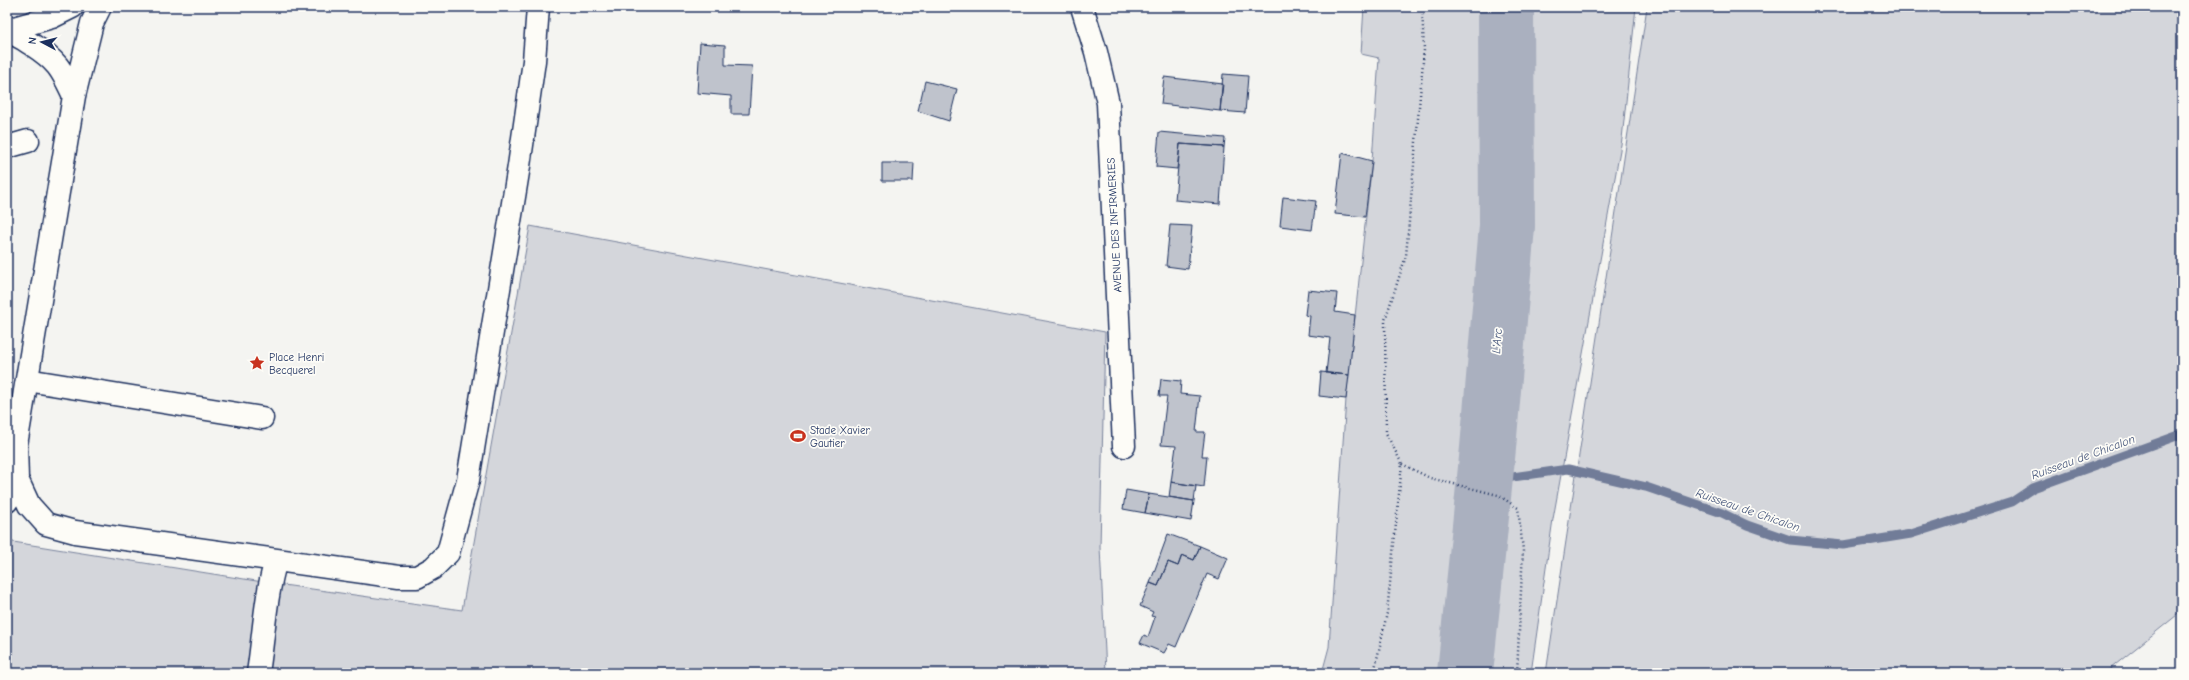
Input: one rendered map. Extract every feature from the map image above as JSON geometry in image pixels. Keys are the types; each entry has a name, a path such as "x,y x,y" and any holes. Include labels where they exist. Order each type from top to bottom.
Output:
{"street":[{"path":"7,31 52,17 72,7"},
{"path":"7,502 16,479 16,445 74,96 92,23 100,7"},
{"path":"16,479 29,505 46,524 75,532 399,577 417,577 433,568 448,553 468,480 519,166 534,61 538,7"},
{"name":"AVENUE DES INFIRMERIES","path":"1082,7 1096,52 1108,103 1124,446"},
{"path":"7,31 20,35 30,44 47,54 63,73 74,96"},
{"path":"7,147 28,141"},
{"path":"27,380 262,418"},
{"path":"258,673 264,637 269,583 276,560"}],"path":[{"path":"1374,673 1387,613 1402,464 1386,433 1385,320 1406,256 1424,50 1422,7"},
{"path":"1402,464 1430,478 1498,495 1518,508 1523,550 1517,673"}],"shaded area":[{"path":"1364,7 1636,7 1622,139 1553,519 1531,673 1322,673 1329,647 1346,399 1372,161 1379,58 1361,54"},
{"path":"1647,7 2182,7 2182,611 2105,673 1546,673"},
{"name":"Stade Xavier Gautier","path":"530,226 1105,332 1100,547 1106,673 7,673 7,541 269,583 462,610"}],"building":[{"path":"700,43 725,45 725,65 752,66 749,114 731,114 731,96 697,93"},
{"path":"1223,74 1248,76 1245,113 1220,111"},
{"path":"1164,77 1223,84 1220,111 1161,104"},
{"path":"925,81 957,89 949,121 918,111"},
{"path":"1159,132 1225,138 1224,147 1180,144 1177,169 1156,167"},
{"path":"1180,144 1224,147 1220,204 1175,200"},
{"path":"1342,153 1372,161 1365,217 1335,214"},
{"path":"882,163 914,163 913,181 882,181"},
{"path":"1283,197 1316,201 1312,230 1280,226"},
{"path":"1170,225 1192,226 1188,269 1166,266"},
{"path":"1308,290 1337,293 1335,312 1355,315 1349,375 1326,373 1330,338 1308,335 1310,316 1305,315"},
{"path":"1321,372 1349,375 1346,399 1319,396"},
{"path":"1161,379 1181,381 1180,394 1200,396 1196,432 1205,432 1202,456 1207,456 1204,487 1171,482 1176,446 1161,445 1167,396 1159,396"},
{"path":"1171,482 1196,486 1194,501 1169,497"},
{"path":"1126,490 1149,494 1145,513 1123,509"},
{"path":"1149,494 1194,501 1191,521 1145,513"},
{"path":"1168,534 1200,546 1194,560 1182,555 1178,566 1168,562 1158,586 1150,583"},
{"path":"1200,546 1228,558 1219,579 1207,574 1176,647 1169,644 1164,653 1140,643 1144,635 1148,637 1155,617 1151,616 1153,612 1140,606 1150,583 1158,586 1168,562 1178,566 1182,555 1194,560"}],"waterway":[{"name":"L'Arc","path":"1465,673 1488,448 1507,226 1506,7"},
{"name":"Ruisseau de Chicalon","path":"1485,481 1568,469 1646,487 1722,513 1747,525 1790,540 1843,545 1911,534 2012,502 2033,488 2182,434"}],"place":[{"name":"Place Henri Becquerel","path":"257,363"},
{"name":"Stade Xavier Gautier","path":"798,436"}]}
